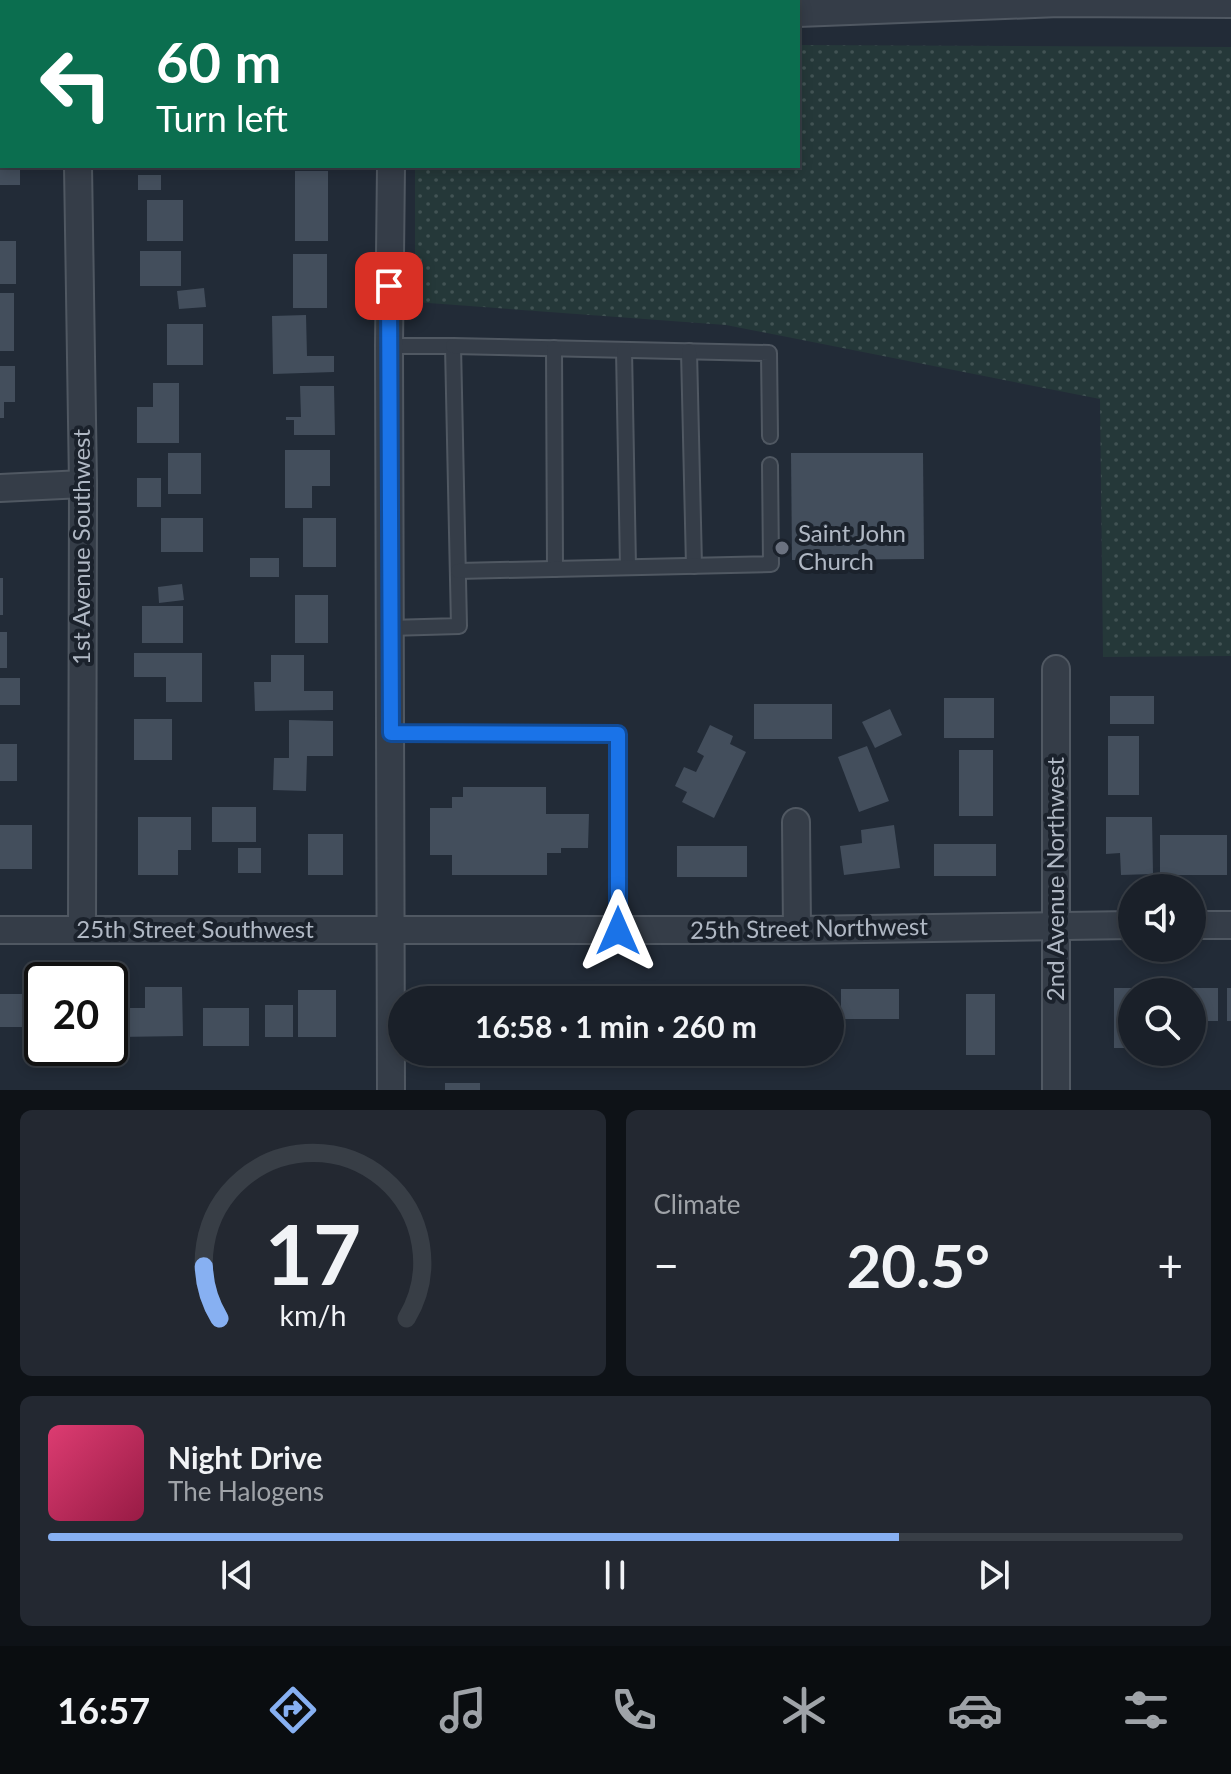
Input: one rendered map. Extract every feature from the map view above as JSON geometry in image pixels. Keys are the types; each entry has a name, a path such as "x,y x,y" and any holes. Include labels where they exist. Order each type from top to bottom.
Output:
{"street":[{"path":"800,13 1059,1 1231,4"},
{"name":"1st Avenue Southwest","path":"78,168 83,484 82,929"},
{"path":"391,168 391,1090"},
{"path":"0,488 83,484"},
{"name":"2nd Avenue Northwest","path":"1056,669 1056,1090"},
{"path":"796,822 797,930"},
{"name":"25th Street Northwest","path":"390,930 797,930 1118,925"},
{"path":"1206,925 1231,925"},
{"name":"25th Street Southwest","path":"0,930 390,930"}],"lane":[{"path":"389,346 769,353 770,436"},
{"path":"389,628 459,626 453,346"},
{"path":"554,348 555,569"},
{"path":"624,350 628,567"},
{"path":"689,351 694,566"},
{"path":"458,571 771,564 770,465"},
{"path":"391,733 618,734 618,931"}],"shaded area":[{"path":"800,45 1231,47 1231,656 1103,657 1100,399 726,325 415,302 415,168 800,168"}],"building":[{"path":"0,168 20,168 20,185 0,185"},
{"path":"295,171 328,171 328,241 295,241"},
{"path":"138,175 161,175 161,190 138,190"},
{"path":"147,200 183,200 183,241 147,241"},
{"path":"0,241 16,241 16,284 0,284"},
{"path":"140,251 181,251 181,286 140,286"},
{"path":"293,254 327,254 327,308 293,308"},
{"path":"204,288 206,307 179,309 177,291"},
{"path":"0,293 14,293 14,351 0,351"},
{"path":"306,315 307,356 334,356 334,372 273,374 272,316"},
{"path":"167,324 203,324 203,365 167,365"},
{"path":"0,366 15,366 15,402 4,402 4,418 0,418"},
{"path":"153,383 179,383 179,443 137,443 137,407 153,407"},
{"path":"300,386 334,386 335,435 294,435 294,420 286,420 286,417 301,417"},
{"path":"285,450 330,450 330,486 312,486 312,508 285,508"},
{"path":"168,453 201,453 201,494 168,494"},
{"path":"791,453 923,453 924,559 792,560"},
{"path":"137,478 161,478 161,507 137,507"},
{"path":"161,518 203,518 203,552 161,552"},
{"path":"303,518 336,518 336,567 303,567"},
{"path":"250,558 279,558 279,577 250,577"},
{"path":"0,578 3,578 3,615 0,615"},
{"path":"182,584 184,600 159,603 158,587"},
{"path":"295,595 328,595 328,643 295,643"},
{"path":"142,606 183,606 183,643 142,643"},
{"path":"0,632 7,632 7,668 0,668"},
{"path":"134,653 202,653 202,702 166,702 166,677 134,677"},
{"path":"271,655 304,655 304,691 333,691 333,710 255,711 254,682 271,682"},
{"path":"0,678 20,678 20,705 0,705"},
{"path":"1110,696 1154,696 1154,724 1110,724"},
{"path":"944,698 994,698 994,738 944,738"},
{"path":"754,704 832,704 832,739 754,739"},
{"path":"890,709 902,735 875,748 862,722"},
{"path":"134,719 172,719 172,760 134,760"},
{"path":"289,720 333,721 333,756 307,756 306,791 273,790 274,758 289,758"},
{"path":"710,725 733,736 730,744 746,752 714,818 682,802 687,792 675,786 684,767 696,772 704,756 697,752"},
{"path":"1108,736 1139,736 1139,795 1108,795"},
{"path":"0,744 17,744 17,781 0,781"},
{"path":"867,746 889,801 859,812 838,757"},
{"path":"959,750 993,750 993,816 959,816"},
{"path":"463,787 546,787 546,814 589,814 588,848 561,848 561,853 547,853 547,875 452,875 452,855 430,855 430,808 452,808 452,797 463,797"},
{"path":"212,807 256,807 256,842 212,842"},
{"path":"138,817 191,817 191,850 178,850 178,875 138,875"},
{"path":"1106,817 1152,817 1153,874 1121,874 1120,853 1106,854"},
{"path":"0,825 32,825 32,869 0,869"},
{"path":"894,825 900,868 844,875 840,846 862,843 861,830"},
{"path":"308,834 343,834 343,875 308,875"},
{"path":"1160,835 1227,835 1227,875 1160,874"},
{"path":"934,844 996,844 996,876 934,876"},
{"path":"677,846 747,846 747,877 677,877"},
{"path":"238,848 261,848 261,873 238,873"},
{"path":"145,987 182,987 183,1036 128,1037 128,1008 145,1008"},
{"path":"1114,988 1118,988 1118,1048 1114,1048"},
{"path":"1206,988 1218,988 1218,1021 1206,1021"},
{"path":"1227,988 1231,988 1231,1021 1227,1021"},
{"path":"844,989 899,989 899,1019 844,1019"},
{"path":"298,990 336,990 336,1037 298,1037"},
{"path":"0,994 24,994 24,1027 0,1027"},
{"path":"966,994 995,994 995,1055 966,1055"},
{"path":"265,1005 293,1005 293,1037 265,1037"},
{"path":"203,1008 249,1008 249,1046 203,1046"},
{"path":"445,1083 480,1083 480,1090 445,1090"}],"place":[{"name":"Saint John Church","path":"782,548"}],"route":[{"path":"389,286 391,733 618,734 618,931"}]}
